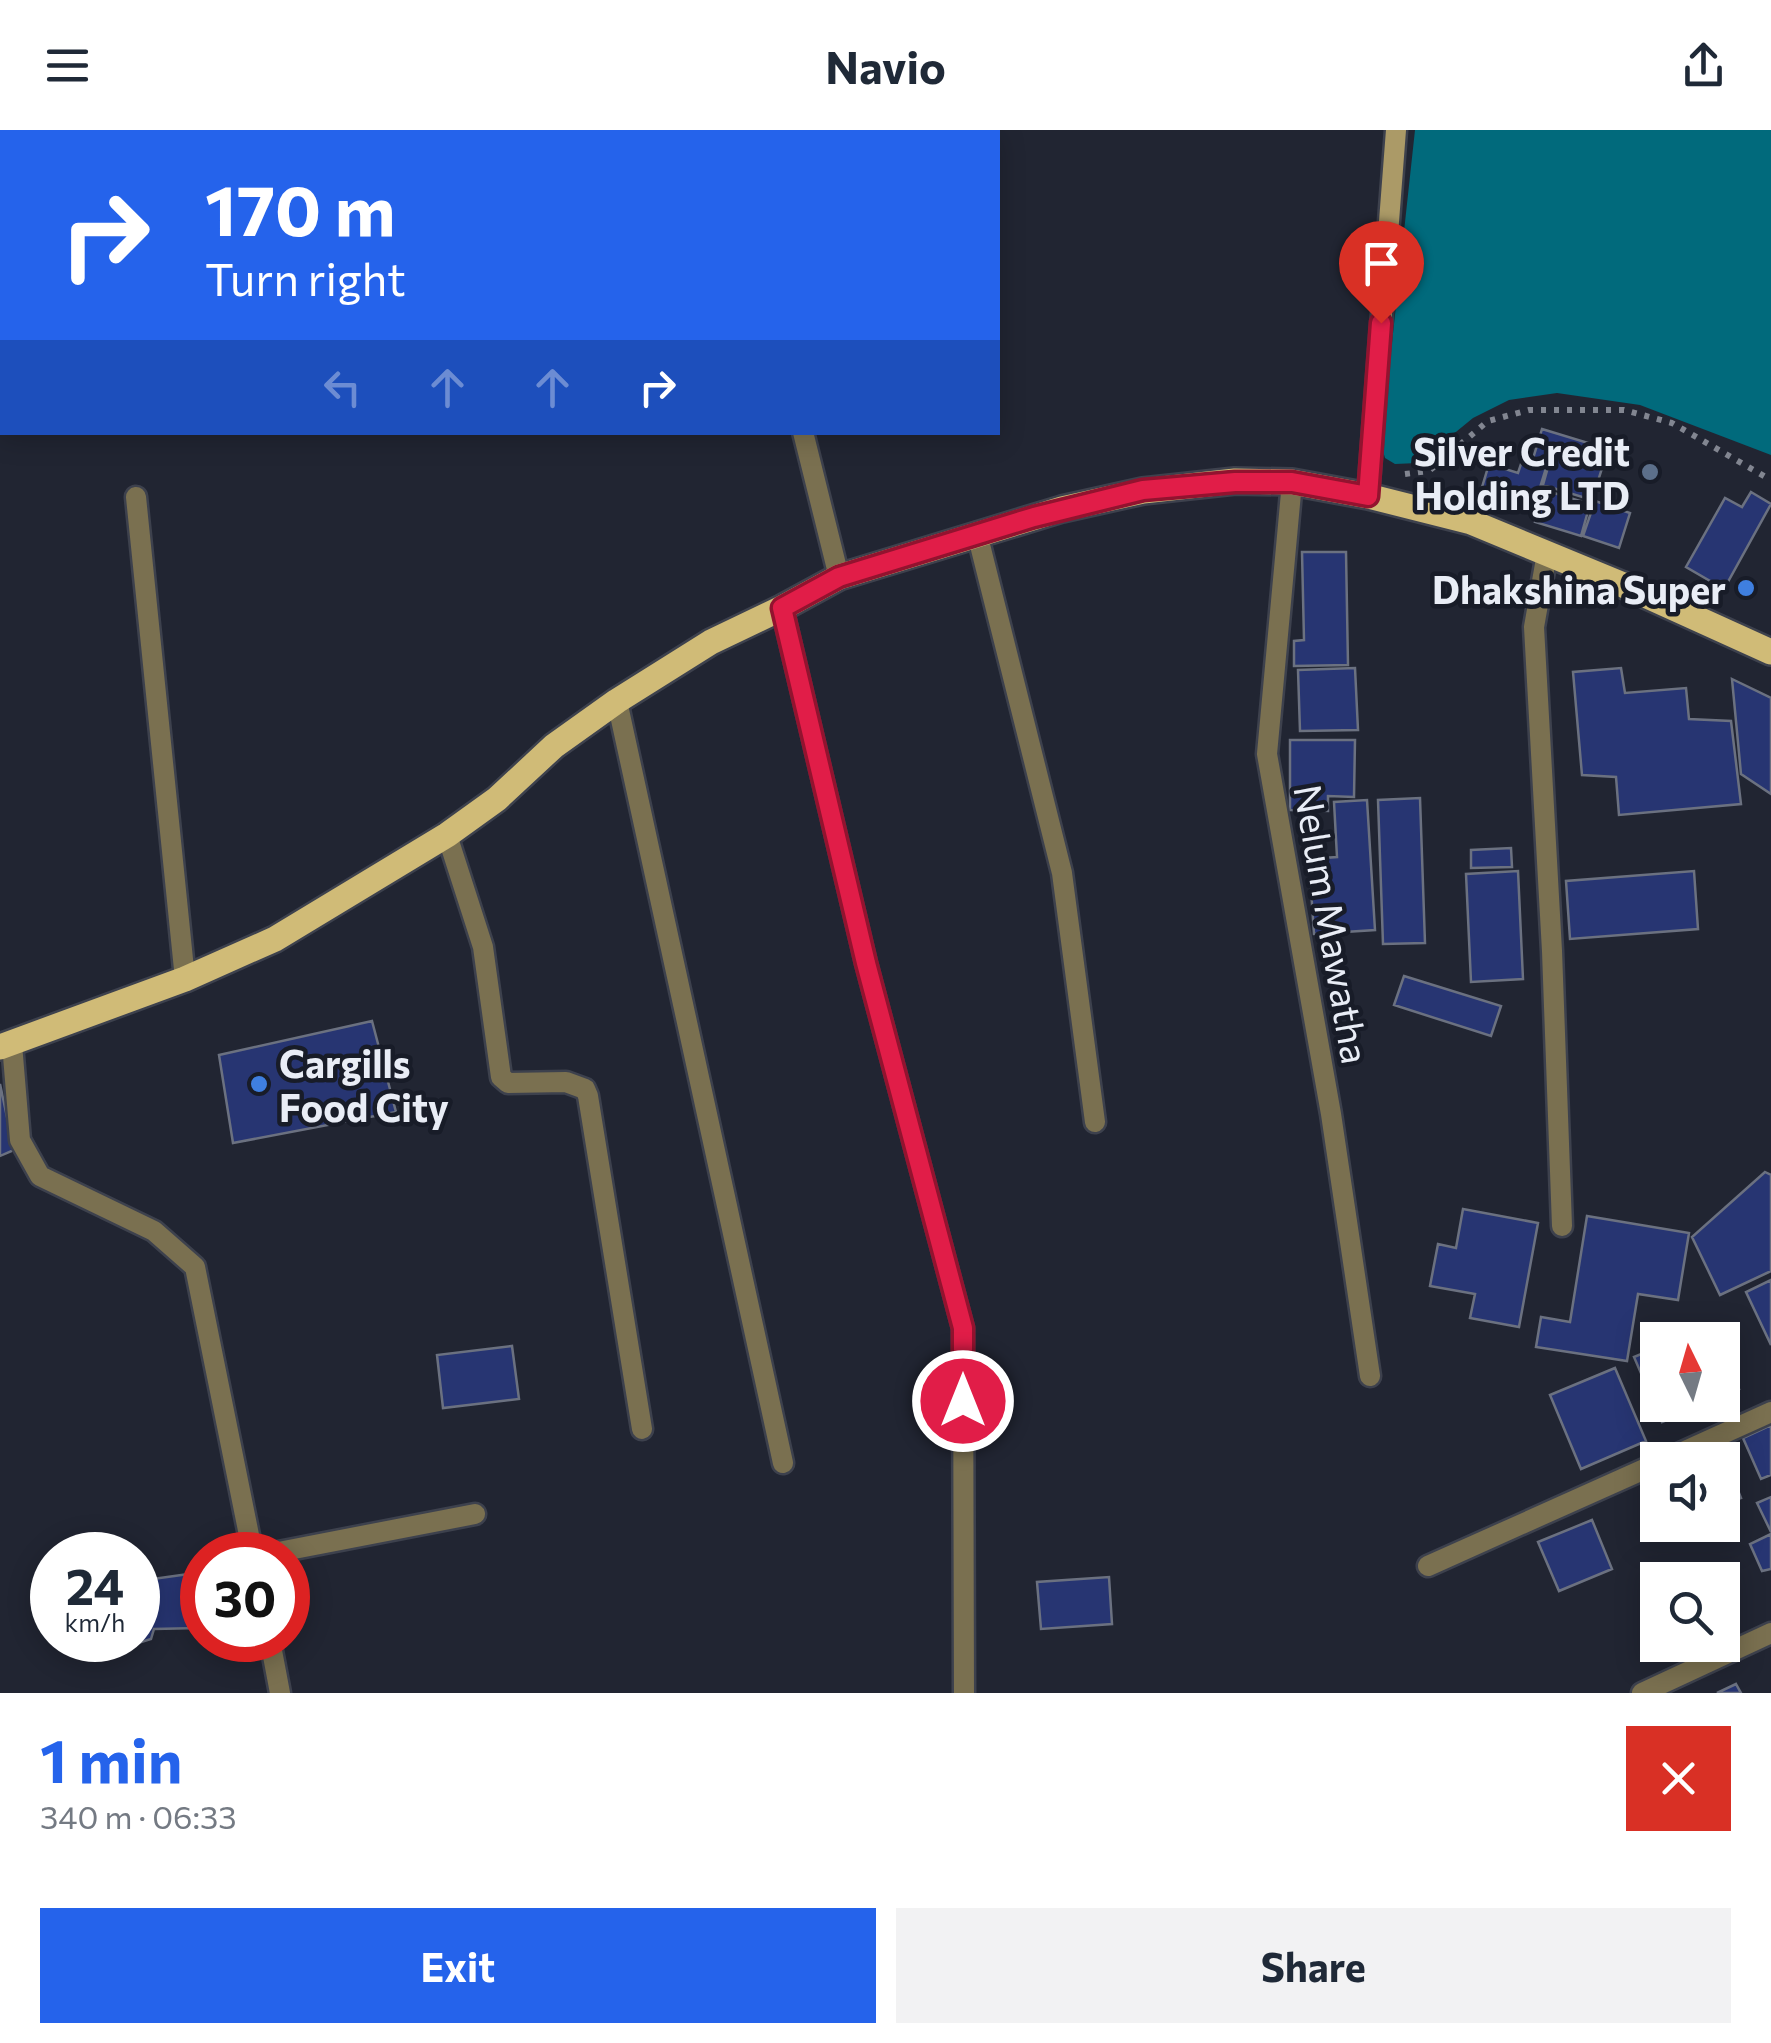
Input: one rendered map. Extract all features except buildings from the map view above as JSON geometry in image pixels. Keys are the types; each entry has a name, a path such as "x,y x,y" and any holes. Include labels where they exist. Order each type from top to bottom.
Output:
{"main road":[{"path":"6,1045 185,980 276,939 447,835 497,800 554,746 616,700 710,642 839,577 1062,509 1143,490 1235,482 1368,487 1547,553 1771,652"}],"street":[{"path":"1368,487 1396,130"},
{"path":"805,435 839,577"},
{"name":"Nelum Mawatha","path":"1292,482 1267,754 1331,1114 1370,1376"},
{"path":"136,497 185,980"},
{"path":"977,534 1062,873 1095,1122"},
{"path":"1547,553 1534,627 1562,1226"},
{"path":"782,608 866,963 963,1328 964,1693"},
{"path":"616,700 784,1463"},
{"path":"447,835 484,948 501,1077 508,1083 566,1082 585,1088 588,1096 642,1429"},
{"path":"6,1045 20,1140 40,1176 154,1231 196,1267 248,1532"},
{"path":"1705,1442 1771,1412"},
{"path":"1428,1566 1640,1471"},
{"path":"310,1546 475,1514"},
{"path":"1642,1693 1771,1632"},
{"path":"274,1662 280,1693"}],"path":[{"path":"1368,487 1429,472 1488,421 1529,410 1624,410 1672,424 1771,480"}],"shaded area":[{"path":"1415,130 1771,130 1771,455 1640,405 1557,393 1509,400 1473,418 1418,463 1395,464 1385,458 1381,444"}],"place":[{"name":"Silver Credit Holding LTD","path":"1650,472"},
{"name":"Dhakshina Super","path":"1746,588"},
{"name":"Cargills Food City","path":"259,1084"}],"route":[{"path":"963,1401 963,1328 866,963 782,608 839,577 1034,517 1143,490 1235,482 1292,482 1368,496 1381,323"}]}
